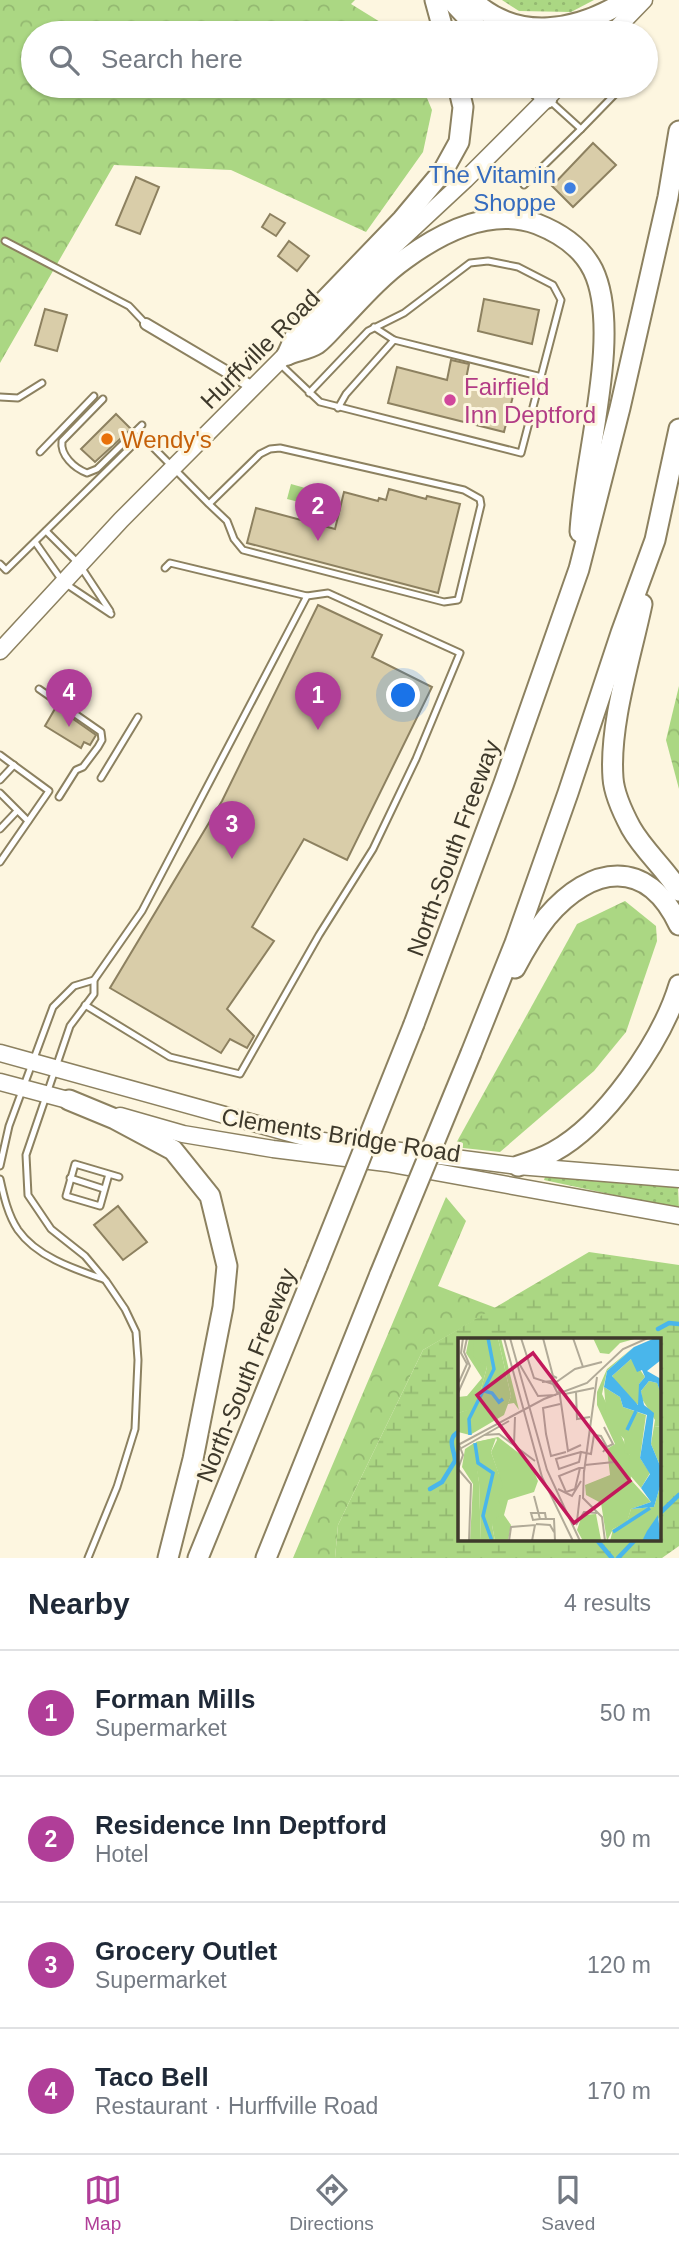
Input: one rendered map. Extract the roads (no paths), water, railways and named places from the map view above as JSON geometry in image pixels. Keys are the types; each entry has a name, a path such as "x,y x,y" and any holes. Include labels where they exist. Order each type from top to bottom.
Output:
{"highway":[{"path":"435,0 441,21"},
{"path":"450,0 470,21"},
{"path":"472,0 485,12 504,21"},
{"path":"582,21 604,15 627,0"},
{"path":"283,359 300,326 402,220 443,171 459,142 463,107 461,98"},
{"name":"North-South Freeway","path":"198,1558 414,1024 504,783 579,569 621,408 668,197 679,131"},
{"path":"283,359 317,344 404,259 461,227 496,218 516,219 536,224 562,237 579,250 593,269 604,319 601,374 581,501 579,569"},
{"path":"679,429 617,723 613,780 632,830 671,877 679,891"},
{"path":"266,1558 515,943 655,540"},
{"path":"471,1053 522,956 545,919 580,887 613,876 629,877 661,895 679,925"},
{"path":"518,1166 564,1146 613,1099 641,1064 679,985"},
{"path":"69,1100 115,1119 173,1150 210,1196 227,1266 223,1307 193,1458 168,1558"}],"main road":[{"path":"624,21 645,0"},
{"name":"Hurffville Road","path":"0,651 173,467 539,98"},
{"name":"Clements Bridge Road","path":"0,1053 315,1140 518,1166 679,1179"},
{"name":"Clements Bridge Road","path":"0,1082 183,1134 273,1149 386,1163 679,1216"}],"street":[{"path":"146,324 254,388"}],"lane":[{"path":"554,98 580,129"},
{"path":"524,185 611,98"},
{"path":"5,241 129,306 146,324"},
{"path":"283,359 309,393 320,402 521,453 561,300 559,292 553,285 518,267 488,261 470,263 404,313 368,331 309,393"},
{"path":"374,327 394,340 542,376"},
{"path":"338,408 346,394 394,340"},
{"path":"0,397 18,398 42,383"},
{"path":"40,452 94,396"},
{"path":"103,399 62,441 63,453 81,471 87,473 97,469 142,425"},
{"path":"0,577 142,436 209,504 227,521 234,539 243,550 444,601 458,600 481,505 480,499 464,490 280,448 260,454 209,504"},
{"path":"35,542 62,582 111,614 79,564 46,531"},
{"path":"86,1005 170,1057 240,1074 319,935 373,849 416,759 460,653 328,593 307,596 170,563 165,568"},
{"path":"0,564 6,570"},
{"path":"88,1558 117,1487 135,1429 138,1360 136,1332 125,1309 106,1281 85,1256 51,1229 28,1195 26,1155 69,1026 94,994 94,980 142,911 307,596"},
{"path":"39,689 101,732 102,740 83,767 76,770 59,797"},
{"path":"101,778 138,717"},
{"path":"0,755 49,791 0,862"},
{"path":"0,780 14,765"},
{"path":"0,793 28,821"},
{"path":"0,829 17,811"},
{"path":"0,1166 9,1126 53,1007 74,986 94,980"},
{"path":"109,1174 100,1206 66,1196 75,1164 109,1174 119,1178"},
{"path":"70,1178 104,1189"},
{"path":"0,1179 2,1199 19,1232 43,1254 106,1281"}],"waterway":[{"path":"658,1329 669,1323 679,1324"},
{"path":"430,1489 442,1482 455,1461 452,1441 458,1432"},
{"path":"662,1511 679,1495"},
{"path":"597,1540 612,1558"},
{"path":"618,1558 635,1540"}],"place":[{"name":"The Vitamin Shoppe","path":"570,188"},
{"name":"Fairfield Inn Deptford","path":"450,400"},
{"name":"Wendy's","path":"107,439"},
{"name":"Residence Inn Deptford","path":"318,541"},
{"name":"Taco Bell","path":"69,727"},
{"name":"Forman Mills","path":"318,730"},
{"name":"Grocery Outlet","path":"232,859"}]}
